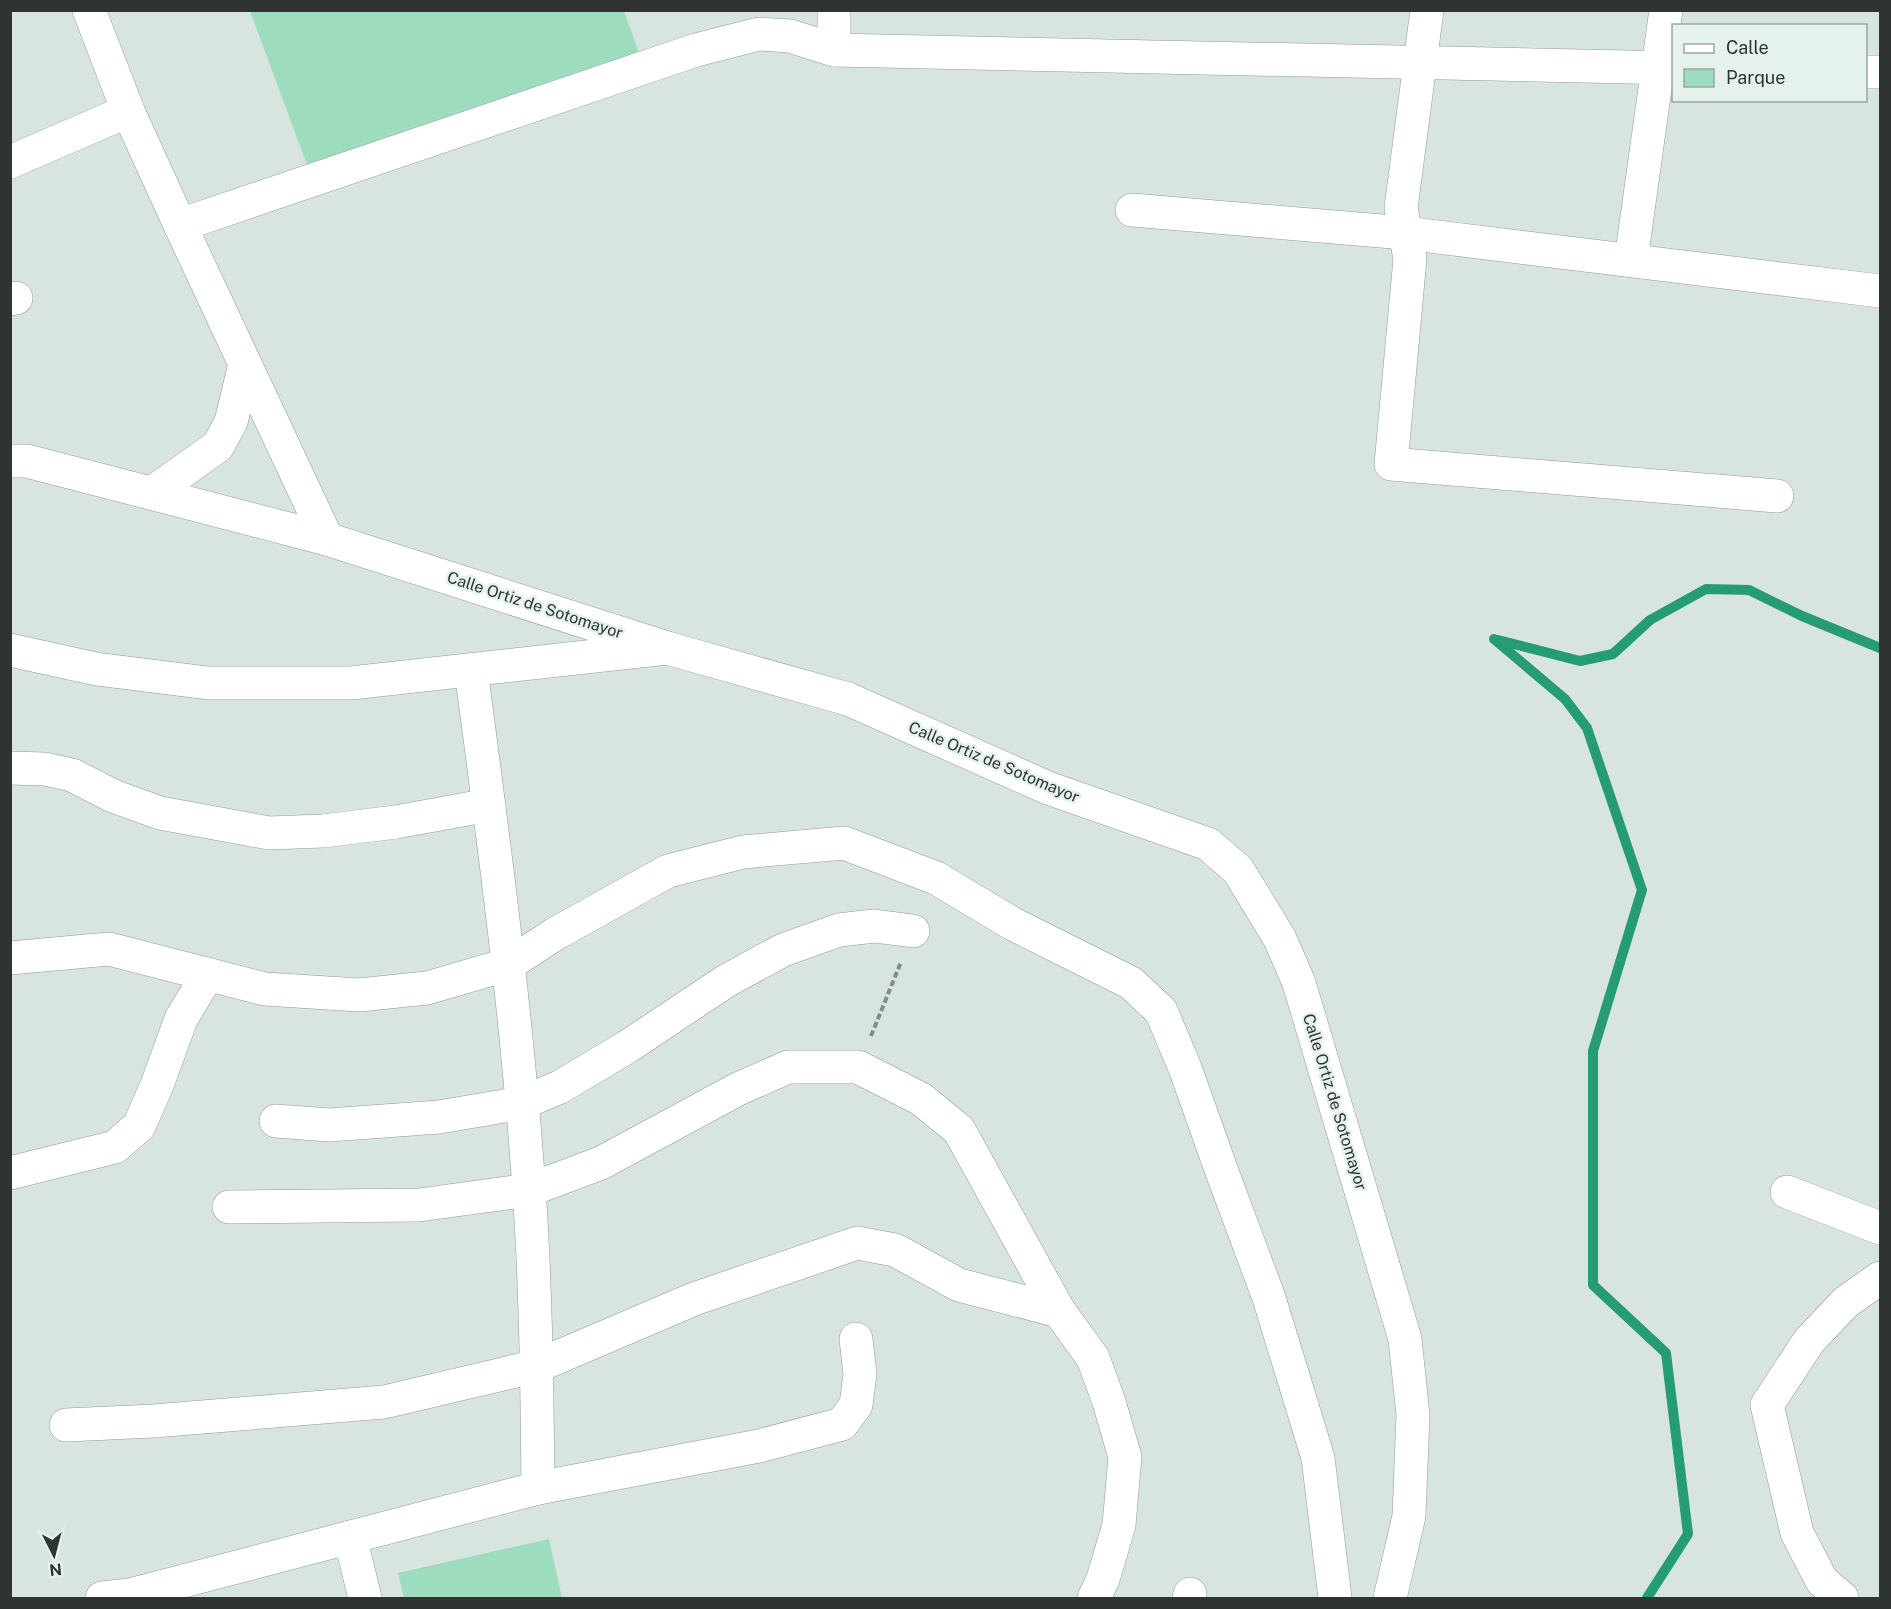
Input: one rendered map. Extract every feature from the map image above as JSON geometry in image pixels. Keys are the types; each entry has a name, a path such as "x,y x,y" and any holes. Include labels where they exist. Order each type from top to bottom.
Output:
{"street":[{"path":"89,10 128,111 327,539"},
{"path":"834,10 834,50"},
{"path":"1427,10 1401,208 1410,259 1391,464 1777,496"},
{"path":"1631,260 1666,68 1666,10"},
{"path":"180,225 696,50 759,34 790,36 834,50 1666,68"},
{"path":"10,162 128,111"},
{"path":"1132,210 1405,232 1881,291"},
{"path":"152,493 218,446 231,422 245,364"},
{"name":"Calle Ortiz de Sotomayor","path":"10,461 27,461 327,539 667,648 848,699 1048,788 1208,844 1238,870 1280,939 1299,983 1405,1339 1413,1414 1408,1516 1390,1599"},
{"path":"10,650 96,669 208,683 351,683 667,648"},
{"path":"471,670 509,964 522,1103 529,1190 537,1366 538,1488"},
{"path":"10,768 45,770 72,775 113,796 160,813 269,833 323,831 396,822 489,805"},
{"path":"12,950 109,949 265,988 359,995 427,988 509,964 555,934 668,871 743,852 844,843 936,878 1013,924 1131,983 1161,1011 1185,1068 1269,1298 1318,1458 1335,1599"},
{"path":"276,1121 340,1124 440,1117 522,1103 576,1077 627,1047 726,981 783,950 838,930 874,926 913,931"},
{"path":"10,1173 115,1147 139,1126 181,1019 208,974"},
{"path":"229,1207 419,1205 529,1190 601,1163 738,1089 788,1067 858,1067 921,1099 959,1130 1059,1311 1093,1358 1125,1457 1119,1525 1103,1579 1094,1599"},
{"path":"1787,1192 1881,1228"},
{"path":"66,1425 154,1421 384,1402 537,1366 694,1299 857,1243 895,1250 959,1285 1059,1311"},
{"path":"1842,1599 1822,1581 1797,1533 1767,1405 1809,1341 1846,1302 1881,1278"},
{"path":"121,1597 538,1488 759,1446 842,1424 856,1405 860,1374 856,1339"},
{"path":"350,1537 365,1599"}],"path":[{"path":"858,1067 913,931"}],"green space":[{"path":"250,11 624,11 639,53 310,173"},
{"path":"549,1539 562,1598 404,1598 398,1573"}],"waterway":[{"path":"1498,640 1580,661 1613,654 1650,620 1706,589 1749,590 1802,616 1880,648"},
{"path":"1494,639 1565,699 1587,728 1642,890 1593,1051 1593,1285 1666,1353 1688,1534 1647,1598"}]}
